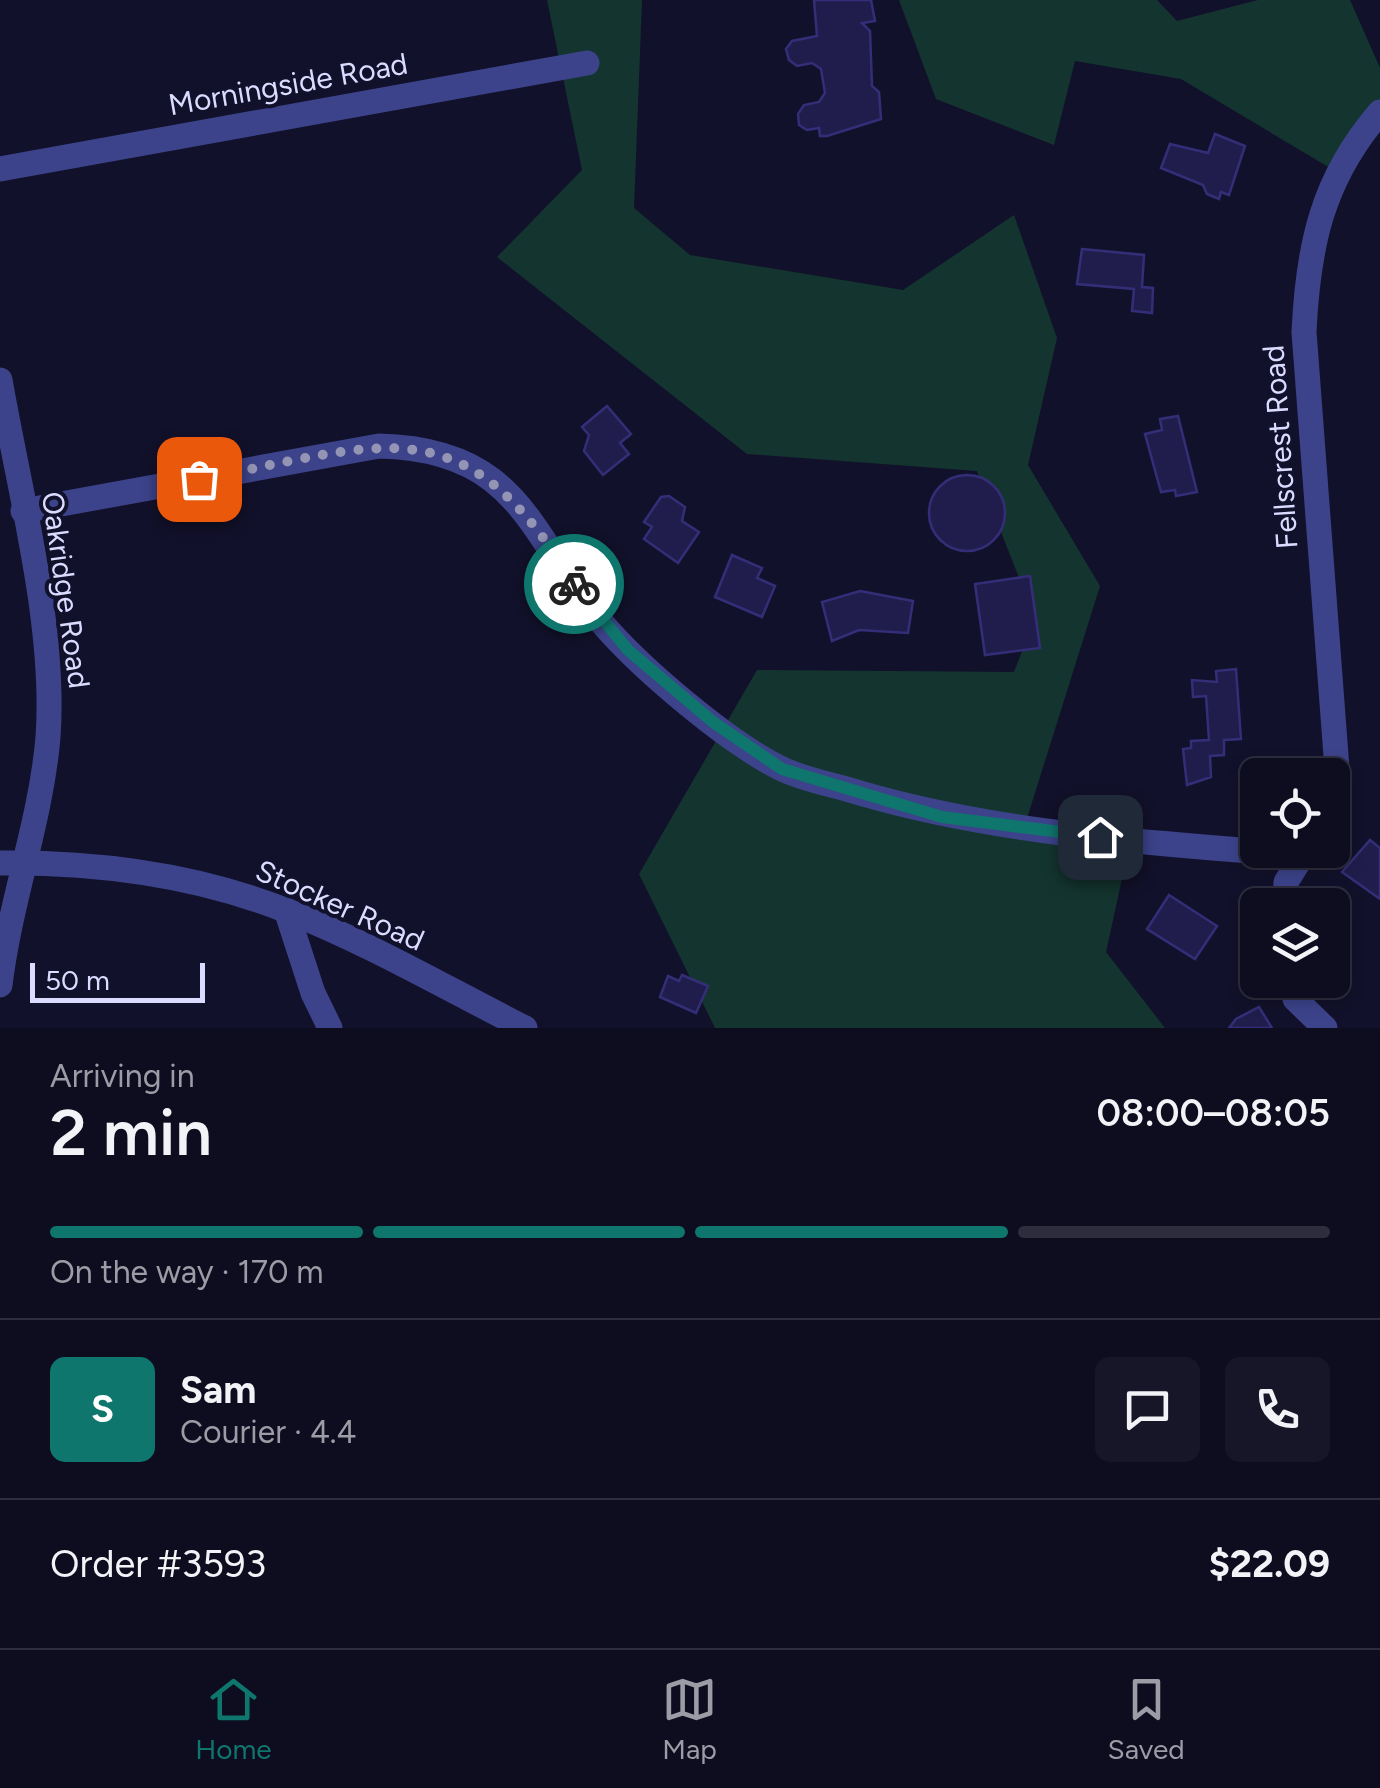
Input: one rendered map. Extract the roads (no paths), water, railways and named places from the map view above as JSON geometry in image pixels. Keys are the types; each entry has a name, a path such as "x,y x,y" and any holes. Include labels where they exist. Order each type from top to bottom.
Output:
{"street":[{"name":"Morningside Road","path":"0,169 587,63"},
{"name":"Fellscrest Road","path":"1336,758 1304,332 1308,261 1318,216 1356,144 1380,112"},
{"name":"Oakridge Road","path":"0,380 43,628 49,710 38,806 0,985"},
{"path":"23,510 379,446 425,450 468,466 501,487 544,533 610,632 713,722 782,769 942,817 1140,842 1240,848"},
{"name":"Stocker Road","path":"0,863 71,862 227,891 286,910 525,1028"},
{"path":"286,910 313,992 330,1028"},
{"path":"1295,998 1325,1028"}]}
